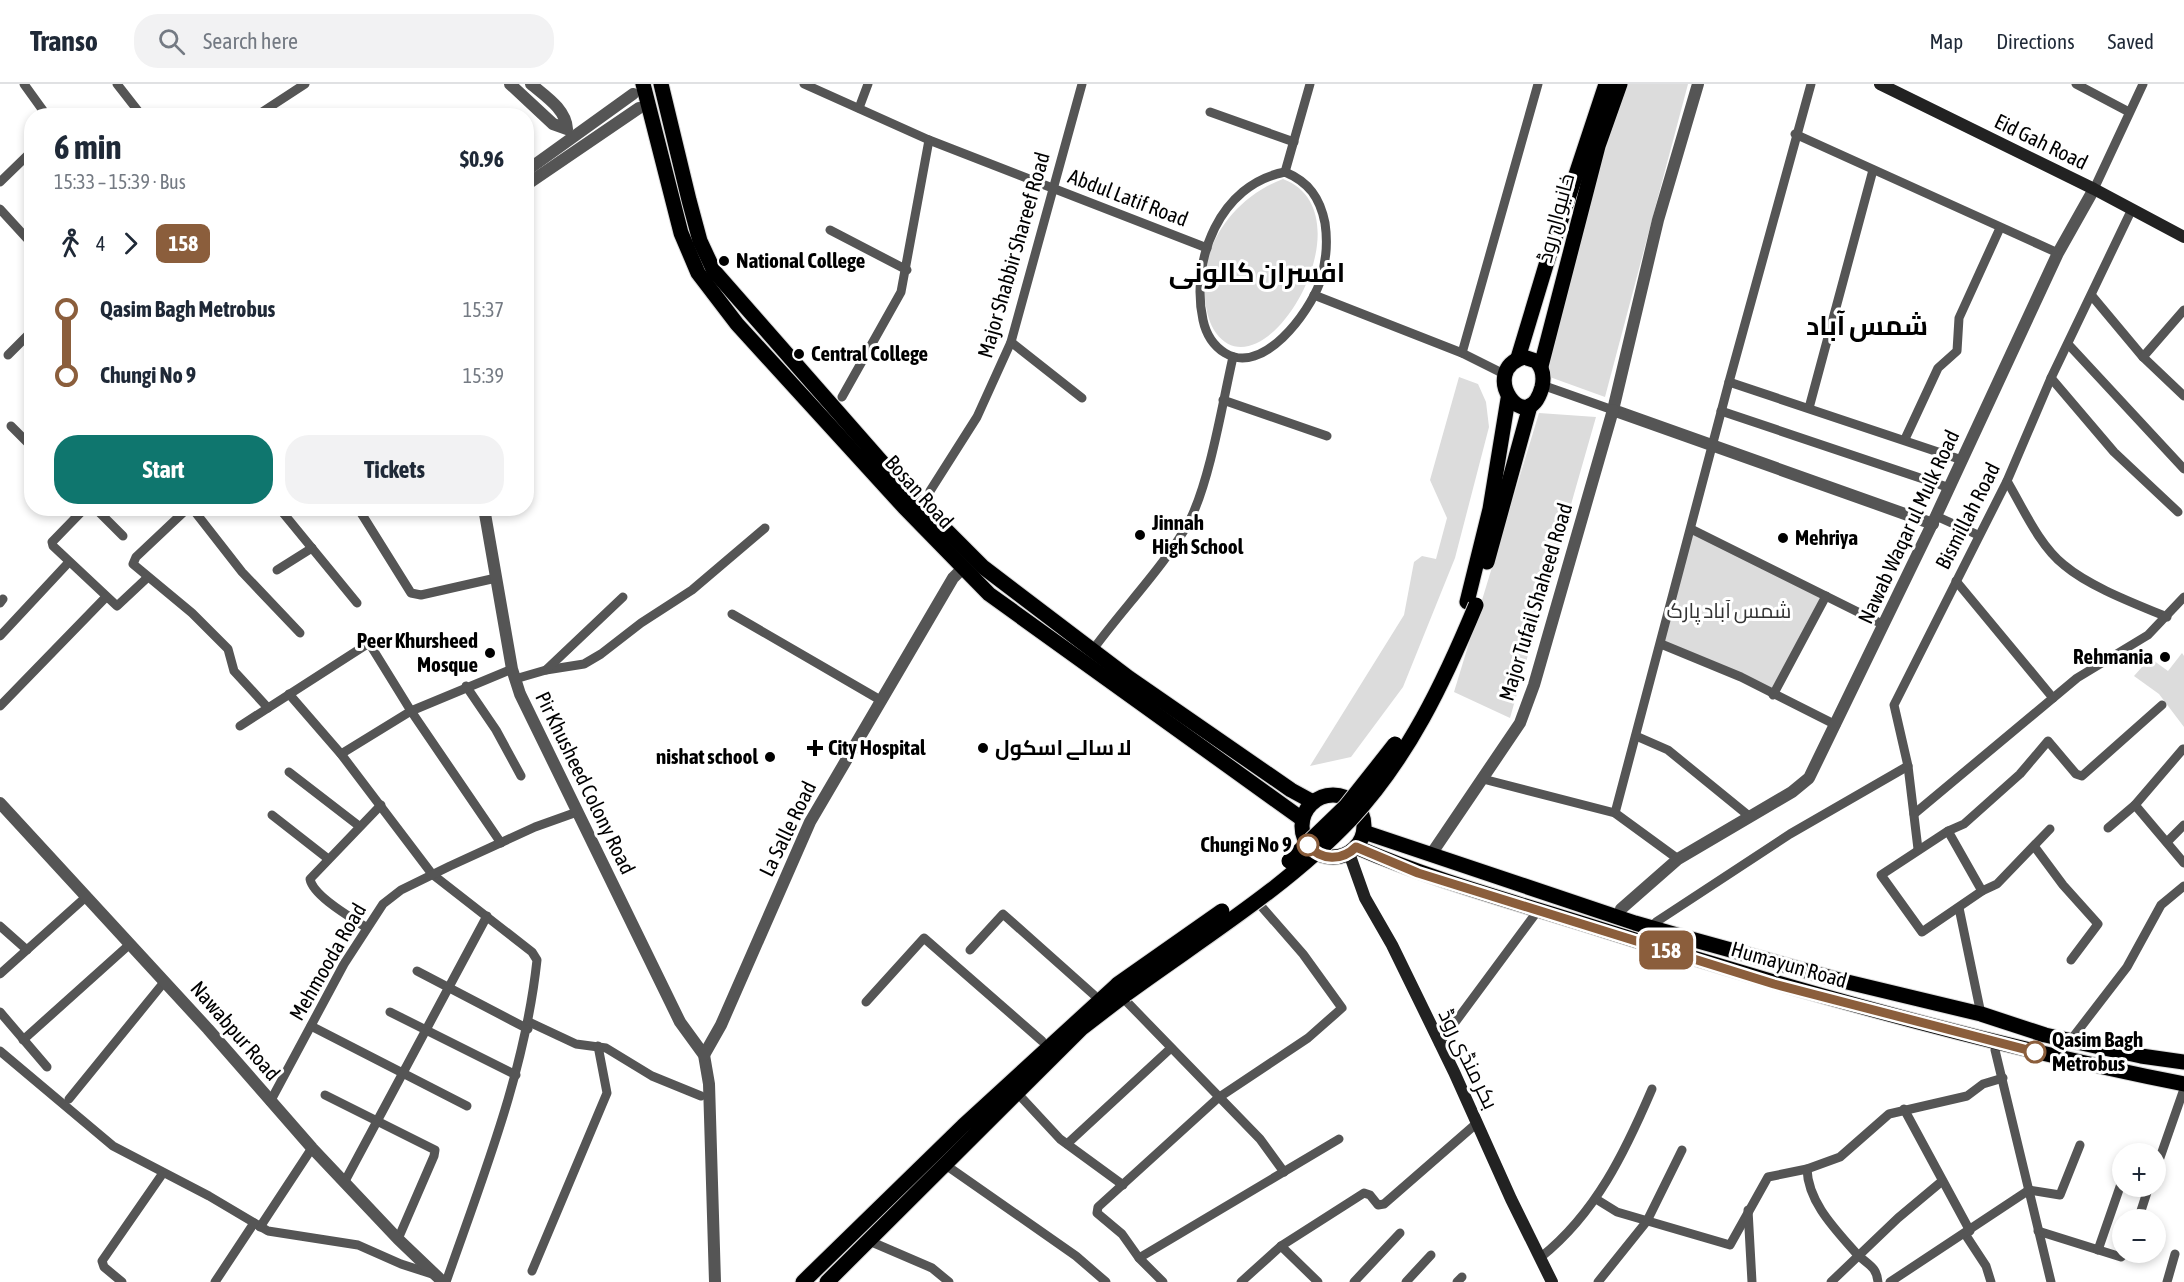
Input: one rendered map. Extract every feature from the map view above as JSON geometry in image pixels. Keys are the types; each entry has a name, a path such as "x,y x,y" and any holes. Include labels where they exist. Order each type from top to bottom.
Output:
{"main road":[{"name":"Bosan Road","path":"661,84 700,241 714,271 908,492 983,567 1092,651 1291,790 1313,802"},
{"path":"1518,358 1606,84"},
{"name":"خانیوال روڈ","path":"1541,366 1563,270 1598,146 1620,84"},
{"name":"Eid Gah Road","path":"1880,84 2094,189 2184,237"},
{"name":"Bosan Road","path":"638,89 681,233 698,273 737,324 962,569 989,594 1302,819"},
{"path":"1546,265 1563,270"},
{"path":"803,1282 1071,1024 1118,984 1262,883 1308,846 1365,783 1420,708 1471,603 1490,509 1508,399 1506,375 1513,361 1518,358 1530,358 1541,366 1542,385 1530,406 1471,603 1446,676 1406,747 1352,818 1315,854 1082,1029 827,1282"},
{"path":"1508,399 1517,407 1530,406"},
{"path":"1333,795 1352,801 1363,816 1364,832 1353,850 1334,858 1317,854 1305,841 1302,819 1313,802 1333,795"},
{"name":"Humayun Road","path":"1364,832 1691,939 1839,980 1981,1014 1996,1021 2070,1041 2184,1062"},
{"name":"Humayun Road","path":"1353,850 1418,873 1822,998 2100,1068 2184,1084"},
{"name":"بکر منڈی روڈ","path":"1353,850 1365,898 1392,945 1552,1282"},
{"path":"1432,853 1473,863 1621,909 1656,922 1691,939"}],"street":[{"path":"24,84 41,108"},
{"path":"117,84 136,108"},
{"path":"510,84 553,124 570,132 583,146"},
{"path":"531,84 559,110 570,132"},
{"name":"Abdul Latif Road","path":"804,84 929,140 1207,248"},
{"path":"859,108 867,84"},
{"name":"Major Shabbir Shareef Road","path":"930,491 977,417 1011,342 1082,84"},
{"path":"1285,172 1310,84"},
{"path":"1462,353 1538,84"},
{"name":"Major Tufail Shaheed Road","path":"1432,853 1520,723 1534,685 1613,410 1658,219 1698,84"},
{"path":"1615,813 1728,382 1795,134 1811,84"},
{"path":"2076,84 2129,112"},
{"name":"Nawab Waqar ul Mulk Road","path":"1621,909 1678,859 1792,792 1809,778 1935,520 2058,253 2094,189 2143,84"},
{"path":"267,108 299,85"},
{"path":"534,164 570,132 638,89"},
{"path":"534,180 639,108"},
{"path":"1210,112 1294,142"},
{"path":"1795,134 2058,253"},
{"path":"842,397 893,311 907,270 929,140"},
{"path":"0,182 24,159"},
{"path":"1809,408 1874,170"},
{"path":"1285,172 1310,188 1323,216 1326,258 1314,295 1299,319 1270,348 1254,357 1233,357 1210,340 1203,321 1200,293 1207,248 1222,215 1237,197 1272,174 1285,172"},
{"path":"0,209 24,235"},
{"name":"Bismillah Road","path":"1918,849 1908,766 1894,705 2007,481 2051,378 2132,209"},
{"path":"1905,439 1938,368 1958,351 1959,318 2000,228"},
{"path":"830,230 907,270"},
{"path":"1314,295 1462,353 1506,375"},
{"path":"2092,296 2143,357 2184,396"},
{"path":"2143,357 2184,310"},
{"path":"8,355 24,339"},
{"path":"1011,342 1082,398"},
{"path":"2068,344 2184,469"},
{"path":"1092,651 1174,544 1191,518 1202,488 1233,357"},
{"path":"2051,378 2114,452 2182,512"},
{"path":"1728,382 1905,439 1962,460"},
{"path":"1542,385 1712,446 1978,536"},
{"path":"1223,400 1326,436"},
{"path":"1721,411 1950,488"},
{"path":"11,426 24,439"},
{"path":"2007,481 2038,533 2063,565 2122,598 2167,617"},
{"path":"77,516 51,542 114,604 120,606 148,577"},
{"path":"103,516 123,536"},
{"path":"181,516 133,561 136,567 192,613 228,649 234,671 268,708"},
{"path":"196,516 242,572 300,633"},
{"path":"286,516 357,603"},
{"path":"366,516 411,593 421,595 496,578"},
{"name":"Pir Khusheed Colony Road","path":"485,516 514,674 577,812 680,1022 704,1055"},
{"path":"341,754 411,711 466,686 514,674 584,664 692,590 765,528"},
{"path":"1691,530 1884,625"},
{"path":"277,570 312,548"},
{"path":"0,636 69,562"},
{"name":"La Salle Road","path":"704,1055 725,1014 810,822 953,578 962,569"},
{"path":"1956,581 2053,698"},
{"path":"1773,695 1826,596"},
{"path":"2,699 106,597"},
{"path":"546,670 623,597"},
{"path":"1914,814 2077,678 2148,635 2184,597"},
{"path":"732,614 882,701"},
{"path":"240,726 369,643 411,711 501,843"},
{"path":"1661,644 1741,677 1836,725"},
{"path":"466,686 496,730 521,776"},
{"path":"289,694 341,754 432,874 532,952 537,960 528,1026 516,1075 445,1282"},
{"path":"2050,829 1997,884 1982,891 1922,932 1881,875 1918,849 1964,824 2020,774 2048,741 2076,774 2082,776 2162,705"},
{"path":"1636,736 1668,750 1749,816"},
{"path":"2108,828 2134,805 2183,749"},
{"path":"1656,922 1790,834 1908,766"},
{"path":"289,772 359,826"},
{"path":"1483,779 1615,813 1678,859"},
{"name":"Nawabpur Road","path":"0,803 165,981 312,1148 432,1274 445,1282"},
{"path":"367,928 331,903 311,883 311,874 381,805"},
{"path":"2134,805 2184,863"},
{"name":"Mehmooda Road","path":"270,1102 367,928 389,899 432,874 577,812"},
{"path":"272,815 327,858"},
{"path":"2167,842 2184,825"},
{"path":"1948,831 1982,891"},
{"path":"2034,846 2063,885 2098,924 2071,960"},
{"path":"2070,1041 2127,967 2161,905 2184,886"},
{"path":"0,974 87,896"},
{"path":"1163,1282 1139,1258 1122,1234 1097,1213 1098,1207 1218,1098 1308,1038 1342,1008 1303,954 1261,906"},
{"path":"1959,908 1981,1014"},
{"path":"1439,1044 1539,909"},
{"path":"970,950 1003,914 1094,994"},
{"path":"345,1181 487,916"},
{"path":"0,926 27,950"},
{"path":"866,1002 924,938 1042,1041"},
{"path":"23,1040 130,944"},
{"path":"417,971 528,1026 587,1046 598,1046 652,1076 701,1096"},
{"path":"69,1099 165,981"},
{"path":"1127,1002 1260,1139 1284,1172"},
{"path":"0,1012 47,1067"},
{"path":"390,1012 516,1075"},
{"path":"311,1026 467,1106"},
{"path":"532,1271 607,1094 598,1046"},
{"path":"1067,1144 1171,1048"},
{"path":"1995,1050 2051,1282"},
{"path":"0,1051 113,1146 209,1196 257,1225 278,1234 319,1237 358,1245 401,1264 432,1274"},
{"path":"704,1055 709,1084 715,1282"},
{"path":"1596,1199 1617,1212 1730,1245 1748,1209 1768,1177 1807,1169 1840,1157 1888,1114 1967,1096 1983,1084 2003,1078"},
{"path":"1542,1257 1596,1199 1632,1135 1652,1089"},
{"path":"2165,1143 2184,1089"},
{"path":"325,1095 435,1150 398,1239"},
{"path":"1022,1097 1067,1144 1123,1185"},
{"path":"1904,1109 1986,1266 1991,1282"},
{"path":"1241,1282 1281,1246 1364,1193 1370,1195 1379,1206 1384,1204 1477,1123"},
{"path":"1139,1258 1339,1139"},
{"path":"1890,1282 1968,1233 2028,1190 2060,1195 2080,1145"},
{"path":"219,1281 312,1148"},
{"path":"1598,1282 1647,1221 1682,1150"},
{"path":"950,1168 1076,1256 1106,1282"},
{"path":"1807,1169 1807,1183 1813,1198 1858,1256 1873,1267 1878,1282"},
{"path":"122,1282 104,1267 102,1260 163,1173"},
{"path":"1831,1282 1941,1182"},
{"path":"2098,1250 2116,1197"},
{"path":"1748,1209 1752,1282"},
{"path":"2038,1231 2112,1254"},
{"path":"1354,1282 1400,1233"},
{"path":"874,1243 932,1268 949,1282"},
{"path":"1281,1246 1318,1282"},
{"path":"2167,1282 2175,1254"},
{"path":"1406,1282 1431,1255"}],"green space":[{"path":"1627,84 1688,84 1605,397 1547,376 1595,182"},
{"path":"1283,179 1308,198 1317,227 1314,260 1302,294 1282,322 1260,342 1237,347 1216,333 1210,321 1205,299 1204,279 1207,260 1223,226 1235,211 1266,187"},
{"path":"1459,377 1478,384 1486,402 1489,427 1455,558 1403,687 1351,757 1310,766 1404,615 1414,562 1422,556 1436,559 1447,518 1430,480"},
{"path":"1539,413 1596,417 1510,718 1454,692"},
{"name":"شمس آباد پارک","path":"1692,532 1822,597 1772,691 1664,642"},
{"path":"2182,653 2184,656 2184,727 2159,694 2134,676 2150,658 2168,671"}],"bus line":[{"name":"158","path":"1308,845 1317,854 1334,858 1349,853 1356,847 1418,873 1774,984 2035,1052"}],"place":[{"name":"National College","path":"724,261"},
{"name":"Central College","path":"799,354"},
{"name":"Jinnah High School","path":"1140,535"},
{"name":"Mehriya","path":"1783,538"},
{"name":"Peer Khursheed Mosque","path":"490,653"},
{"name":"Rehmania","path":"2165,657"},
{"name":"City Hospital","path":"815,748"},
{"name":"لا سالے اسکول","path":"983,748"},
{"name":"nishat school","path":"770,757"},
{"name":"Chungi No 9","path":"1308,845"},
{"name":"Qasim Bagh Metrobus","path":"2035,1052"}],"district":[{"name":"افسران کالونی","path":"1257,273"},
{"name":"شمس آباد","path":"1867,326"}]}
